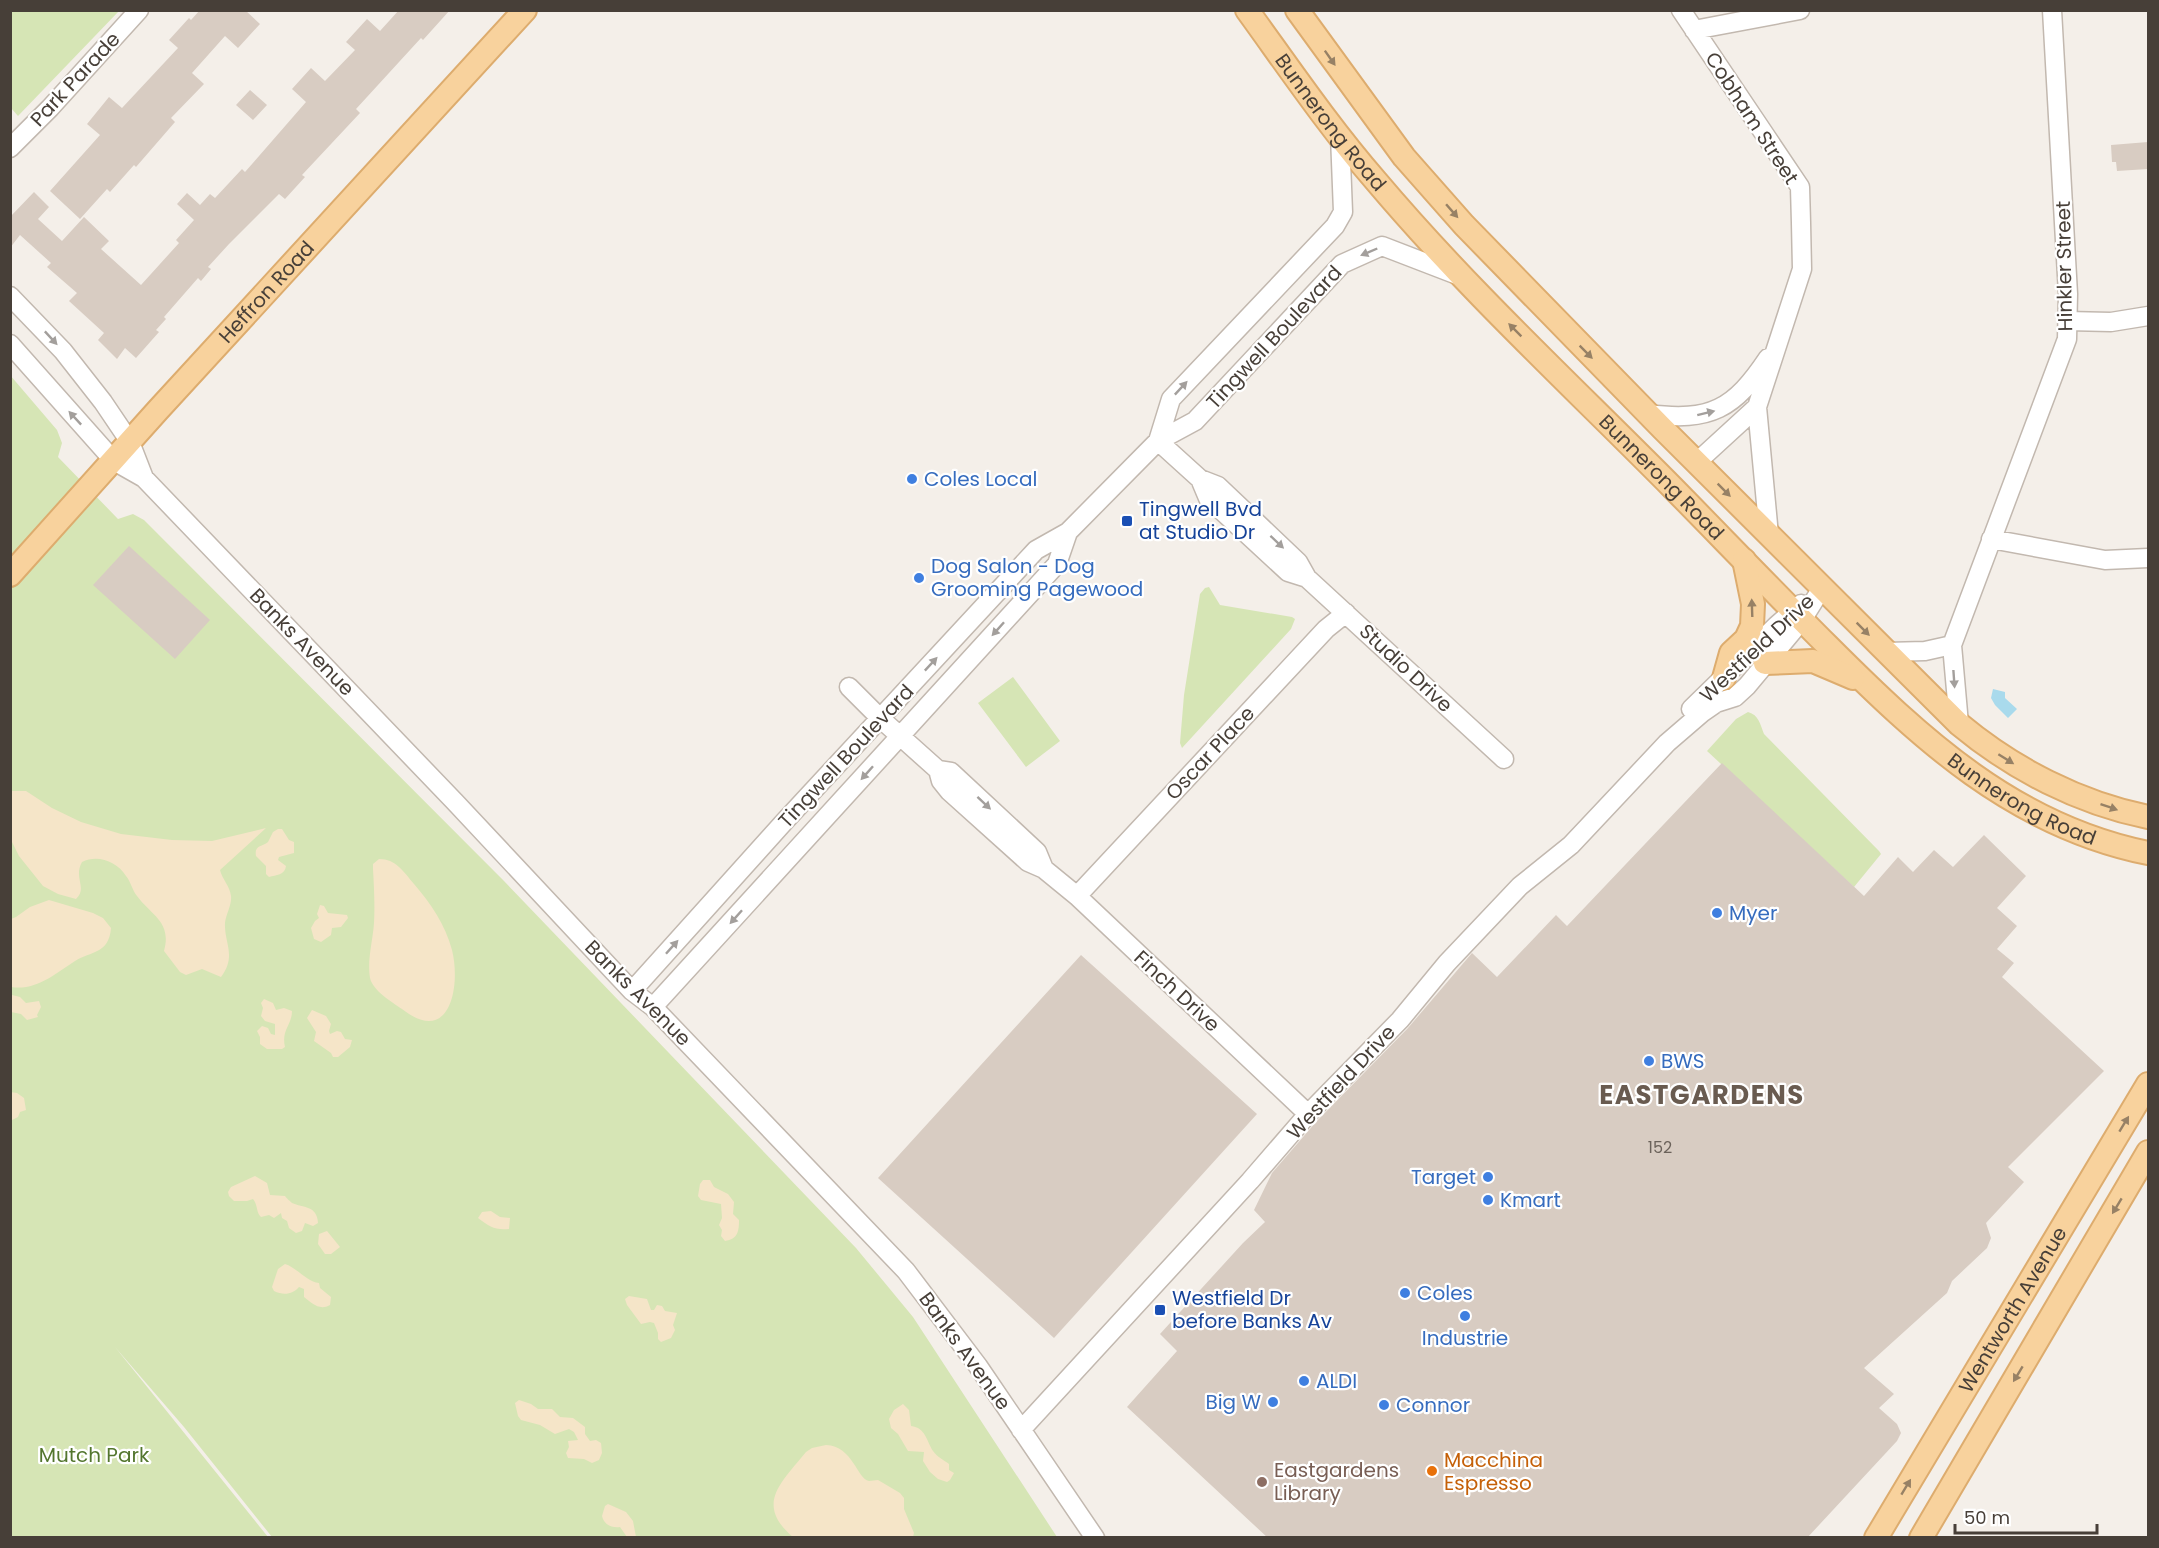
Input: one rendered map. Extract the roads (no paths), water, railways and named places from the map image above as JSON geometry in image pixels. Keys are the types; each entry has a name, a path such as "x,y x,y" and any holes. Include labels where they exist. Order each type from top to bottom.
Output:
{"main road":[{"name":"Bunnerong Road","path":"1247,10 1314,104 1376,181 1463,277 1797,615 1919,734 1998,793 2055,823 2111,844 2148,853"},
{"name":"Bunnerong Road","path":"1297,10 1404,157 1464,225 1648,414 1959,724 2019,768 2071,793 2121,811 2148,817"},
{"name":"Heffron Road","path":"10,575 520,12"},
{"path":"1724,678 1731,653 1746,639 1752,626 1753,604 1744,560"},
{"path":"1765,663 1813,661 1863,681"},
{"name":"Wentworth Avenue","path":"1876,1538 2148,1084"},
{"name":"Wentworth Avenue","path":"1921,1538 2148,1152"}],"street":[{"name":"Park Parade","path":"10,148 139,10"},
{"name":"Cobham Street","path":"1681,10 1800,187 1802,269 1757,407 1769,535"},
{"path":"1694,30 1800,10"},
{"name":"Hinkler Street","path":"1959,724 1952,645 2067,339 2068,294 2052,10"},
{"name":"Tingwell Boulevard","path":"1158,441 1171,399 1335,226 1343,212 1340,136"},
{"name":"Tingwell Boulevard","path":"632,991 784,822 1036,550 1068,532 1158,441 1195,421 1342,264 1383,246 1463,277"},
{"name":"Banks Avenue","path":"10,296 85,377 130,442 144,478"},
{"path":"2067,321 2111,322 2148,316"},
{"name":"Cobham Street","path":"1648,414 1676,418 1702,415 1723,408 1743,392 1780,338"},
{"name":"Banks Avenue","path":"10,344 114,461 144,478 455,802 632,991 653,1007 906,1271 943,1317 1095,1538"},
{"name":"Cobham Street","path":"1697,462 1757,407"},
{"name":"Studio Drive","path":"1158,441 1200,479 1208,498 1288,572 1307,578 1504,759"},
{"name":"Tingwell Boulevard","path":"653,1007 1057,564 1068,532"},
{"path":"1991,539 2104,560 2148,558"},
{"name":"Westfield Drive","path":"1667,743 1674,728 1687,714 1724,678 1797,615 1822,588"},
{"name":"Oscar Place","path":"1077,896 1326,629 1346,613"},
{"name":"Westfield Drive","path":"1021,1430 1308,1114 1400,1020 1447,963 1520,886 1571,845 1667,743 1702,712 1716,703 1735,697 1747,686 1797,615"},
{"path":"1886,652 1925,651 1952,645"},
{"name":"Finch Drive","path":"849,687 938,770 941,781 949,791 1028,862 1044,869 1077,896 1308,1114"}],"water":[{"path":"1993,689 2005,692 2005,698 2017,709 2008,718 1991,698"}],"place":[{"name":"Coles Local","path":"912,479"},
{"name":"Tingwell Bvd at Studio Dr","path":"1127,521"},
{"name":"Dog Salon - Dog Grooming Pagewood","path":"919,578"},
{"name":"Myer","path":"1717,913"},
{"name":"BWS","path":"1649,1061"},
{"name":"Target","path":"1488,1177"},
{"name":"Kmart","path":"1488,1200"},
{"name":"Coles","path":"1405,1293"},
{"name":"Westfield Dr before Banks Av","path":"1160,1310"},
{"name":"Industrie","path":"1465,1316"},
{"name":"ALDI","path":"1304,1381"},
{"name":"Big W","path":"1273,1402"},
{"name":"Connor","path":"1384,1405"},
{"name":"Macchina Espresso","path":"1432,1471"},
{"name":"Eastgardens Library","path":"1262,1482"}],"district":[{"name":"EASTGARDENS","path":"1702,1095"}],"park label":[{"name":"Mutch Park","path":"94,1455"}]}
